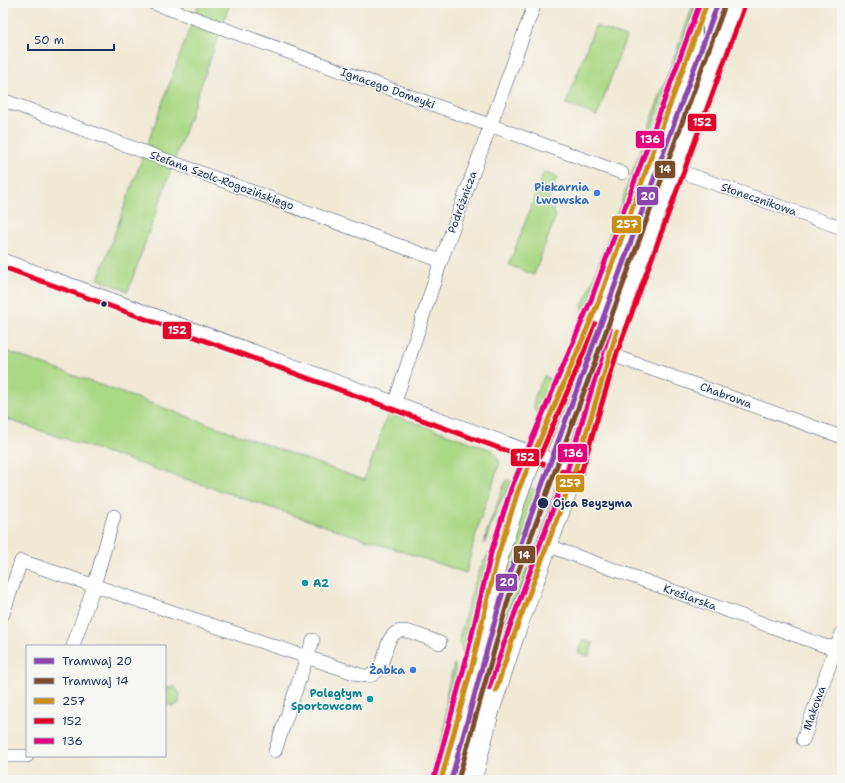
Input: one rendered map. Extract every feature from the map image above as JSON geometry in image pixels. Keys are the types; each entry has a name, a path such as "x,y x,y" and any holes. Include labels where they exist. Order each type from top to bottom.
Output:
{"main road":[{"path":"441,780 472,666 502,542 518,491 598,303 707,3"},
{"path":"471,780 501,673 575,468 609,354 738,3"}],"street":[{"name":"Ignacego Domeyki","path":"153,3 622,173"},
{"name":"Podróżnicza","path":"395,402 441,261 535,3"},
{"name":"Stefana Szolc-Rogozińskiego","path":"3,100 441,261"},
{"name":"Słonecznikowa","path":"676,170 842,228"},
{"path":"3,260 575,468"},
{"name":"Chabrowa","path":"609,354 842,437"},
{"path":"73,645 94,586 114,516"},
{"name":"Kreślarska","path":"547,544 829,648 833,647"},
{"path":"3,614 21,561 360,675 368,676 379,668 390,638 396,632 404,631 440,643"},
{"name":"Makowa","path":"803,740 834,654 833,647 837,645 842,633"},
{"path":"275,751 313,640"},
{"path":"3,756 26,756"}],"green space":[{"path":"199,3 230,3 128,291 98,279"},
{"path":"693,6 695,10 587,307 582,310 582,305 586,299"},
{"path":"595,26 626,37 597,116 566,104"},
{"path":"544,172 557,177 549,200 555,213 555,218 534,275 509,265"},
{"path":"3,350 364,480 388,413 492,450 500,462 479,523 466,573 3,418"},
{"path":"544,376 549,378 551,381 537,414 534,400"},
{"path":"506,480 512,481 499,505 484,544 488,528"},
{"path":"527,486 543,494 517,565 528,569 465,780 447,780"},
{"path":"489,553 465,657 459,641 460,635 476,581"},
{"path":"582,640 593,643 589,656 578,653"},
{"path":"454,664 455,676 449,701 447,726 435,769 434,760 437,758 445,728 447,692"},
{"path":"175,687 180,694 179,703 173,707 166,703 166,688"}],"tram line":[{"path":"693,3 697,9 702,27 700,52"},
{"name":"20","path":"451,780 502,595 718,3"},
{"name":"14","path":"458,780 509,597 725,5"}],"transit line":[{"name":"136","path":"434,778 465,664 491,553 511,489 591,300 700,3"},
{"name":"257","path":"441,780 472,666 498,555 518,491 598,303 707,3"},
{"name":"152","path":"3,267 573,475 577,475 582,470 616,356 745,5"},
{"name":"152","path":"540,456 596,324"},
{"name":"136","path":"489,688 568,468 610,329"},
{"name":"257","path":"496,690 514,635 575,470 617,331"}],"place":[{"name":"Piekarnia Lwowska","path":"597,193"},
{"name":"Ojca Beyzyma","path":"543,503"},
{"name":"A2","path":"305,583"},
{"name":"Żabka","path":"413,670"},
{"name":"Poległym Sportowcom","path":"370,699"}]}
